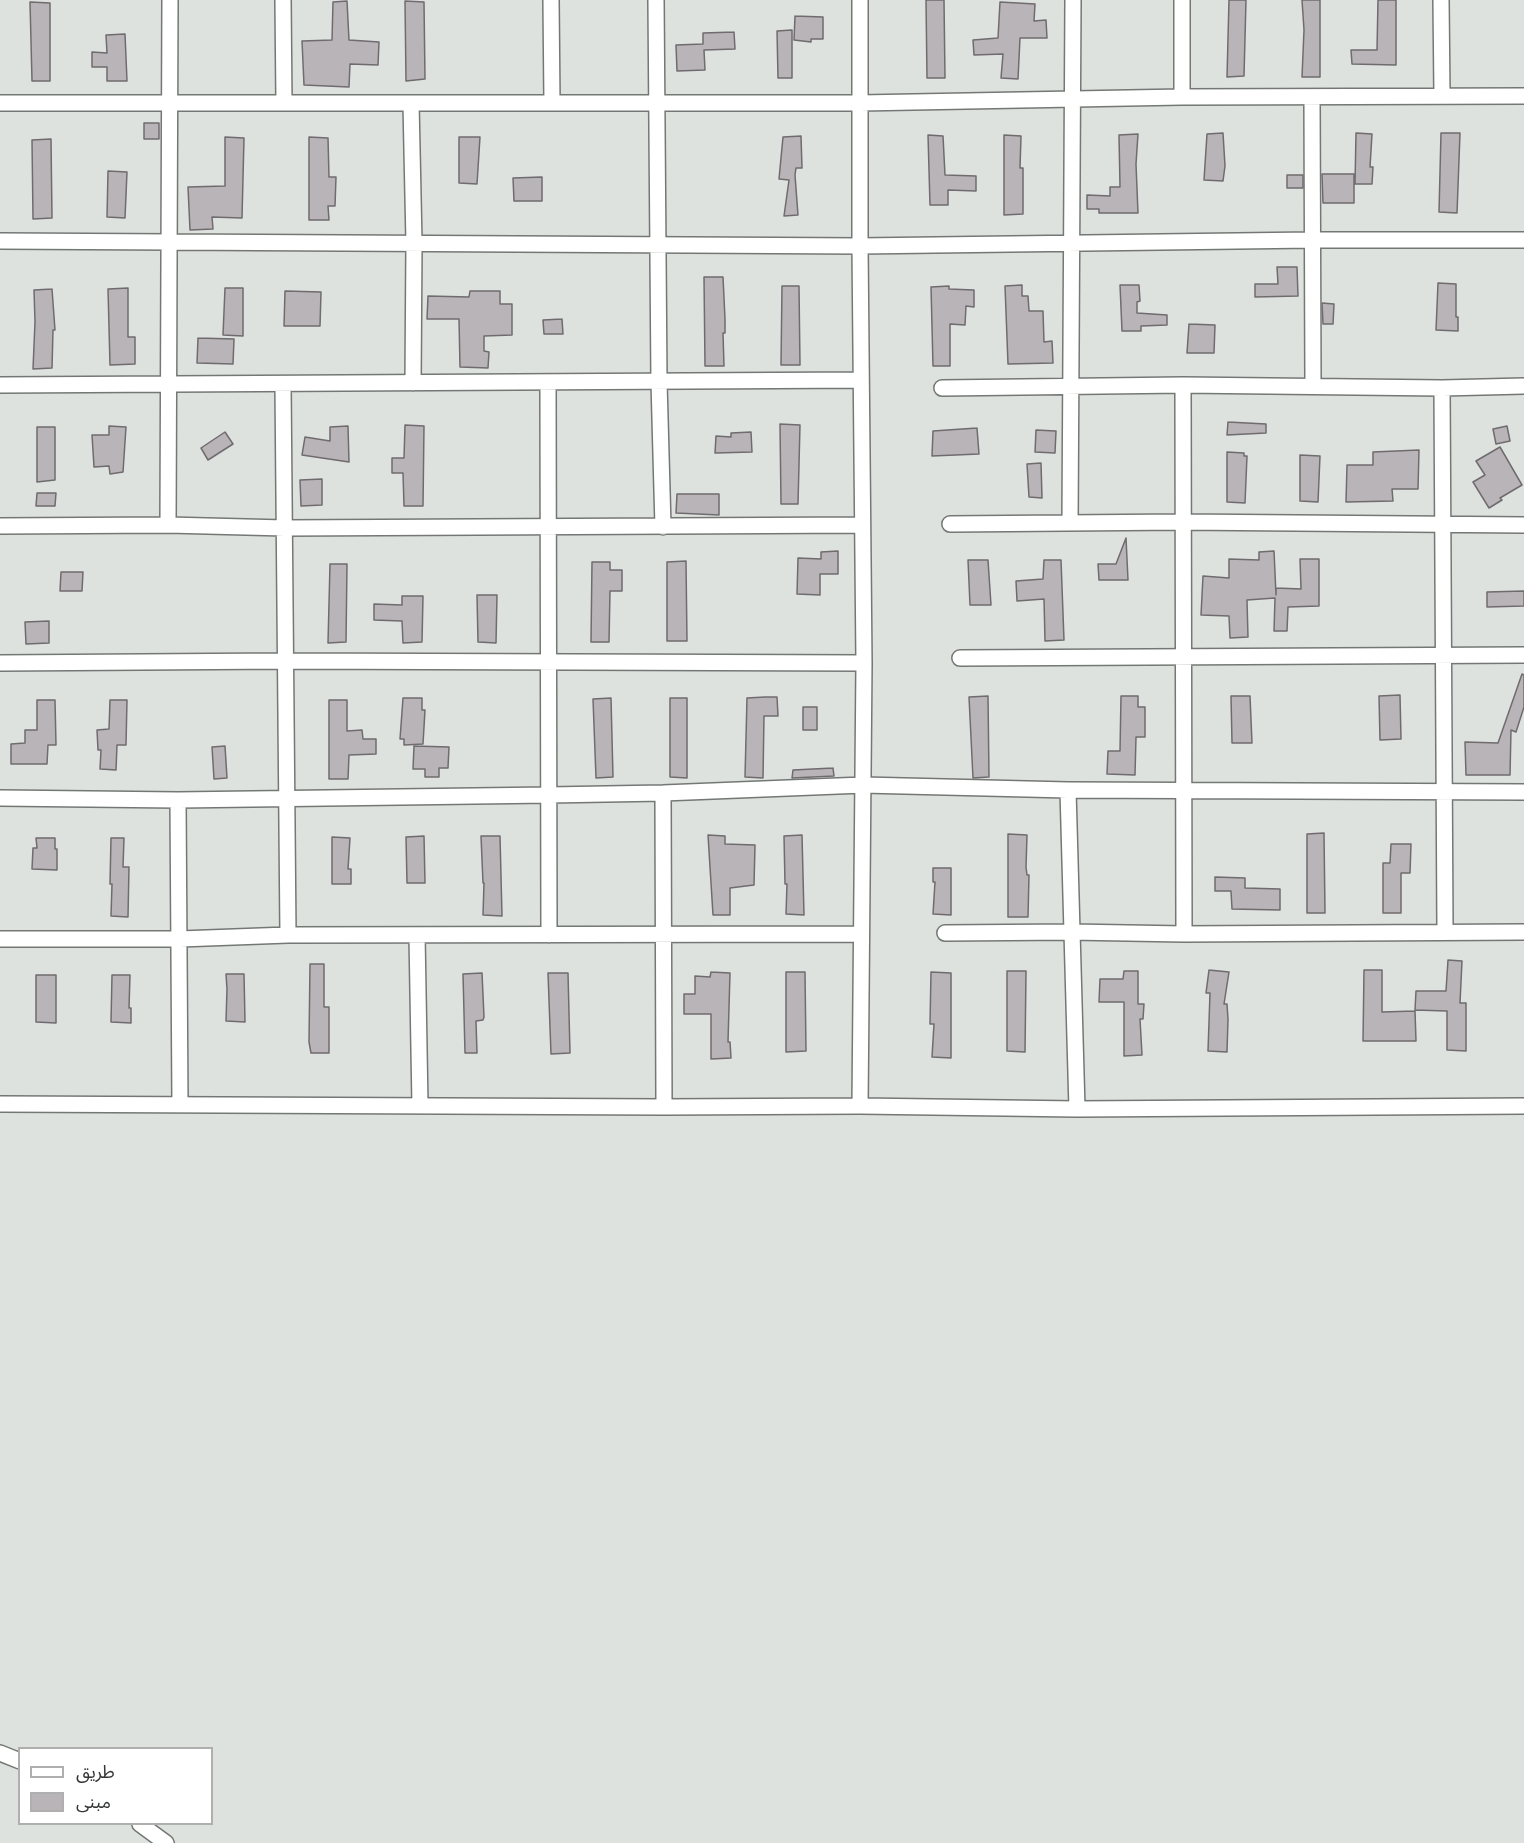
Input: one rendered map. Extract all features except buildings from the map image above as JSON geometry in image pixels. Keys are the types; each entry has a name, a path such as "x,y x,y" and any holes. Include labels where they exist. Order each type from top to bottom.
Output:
{"street":[{"path":"168,525 170,0"},
{"path":"283,0 284,103"},
{"path":"551,0 552,103"},
{"path":"656,0 659,382 663,527"},
{"path":"860,0 864,663 860,1106"},
{"path":"1070,523 1073,0"},
{"path":"1182,0 1182,97"},
{"path":"1441,0 1442,95"},
{"path":"0,103 860,103 1182,97 1524,96"},
{"path":"1312,97 1313,386"},
{"path":"411,103 414,243 413,383"},
{"path":"0,241 860,246 1312,240 1524,240"},
{"path":"0,386 548,384 861,380"},
{"path":"548,384 549,935"},
{"path":"283,385 288,935"},
{"path":"1183,385 1184,934"},
{"path":"942,388 1183,385 1442,388 1524,386"},
{"path":"1442,388 1445,931"},
{"path":"950,524 1182,522 1524,525"},
{"path":"0,526 548,528 862,525"},
{"path":"960,658 1524,655"},
{"path":"0,663 284,661 864,663"},
{"path":"0,798 286,799 663,793 863,785 1068,790 1524,792"},
{"path":"1068,790 1077,1109"},
{"path":"663,793 664,1107"},
{"path":"178,800 180,1105"},
{"path":"945,933 1524,932"},
{"path":"0,939 180,939 288,935 861,934"},
{"path":"417,935 420,1106"},
{"path":"0,1104 860,1106 1077,1109 1524,1106"},
{"path":"0,1753 18,1760"},
{"path":"141,1825 166,1843"}]}
